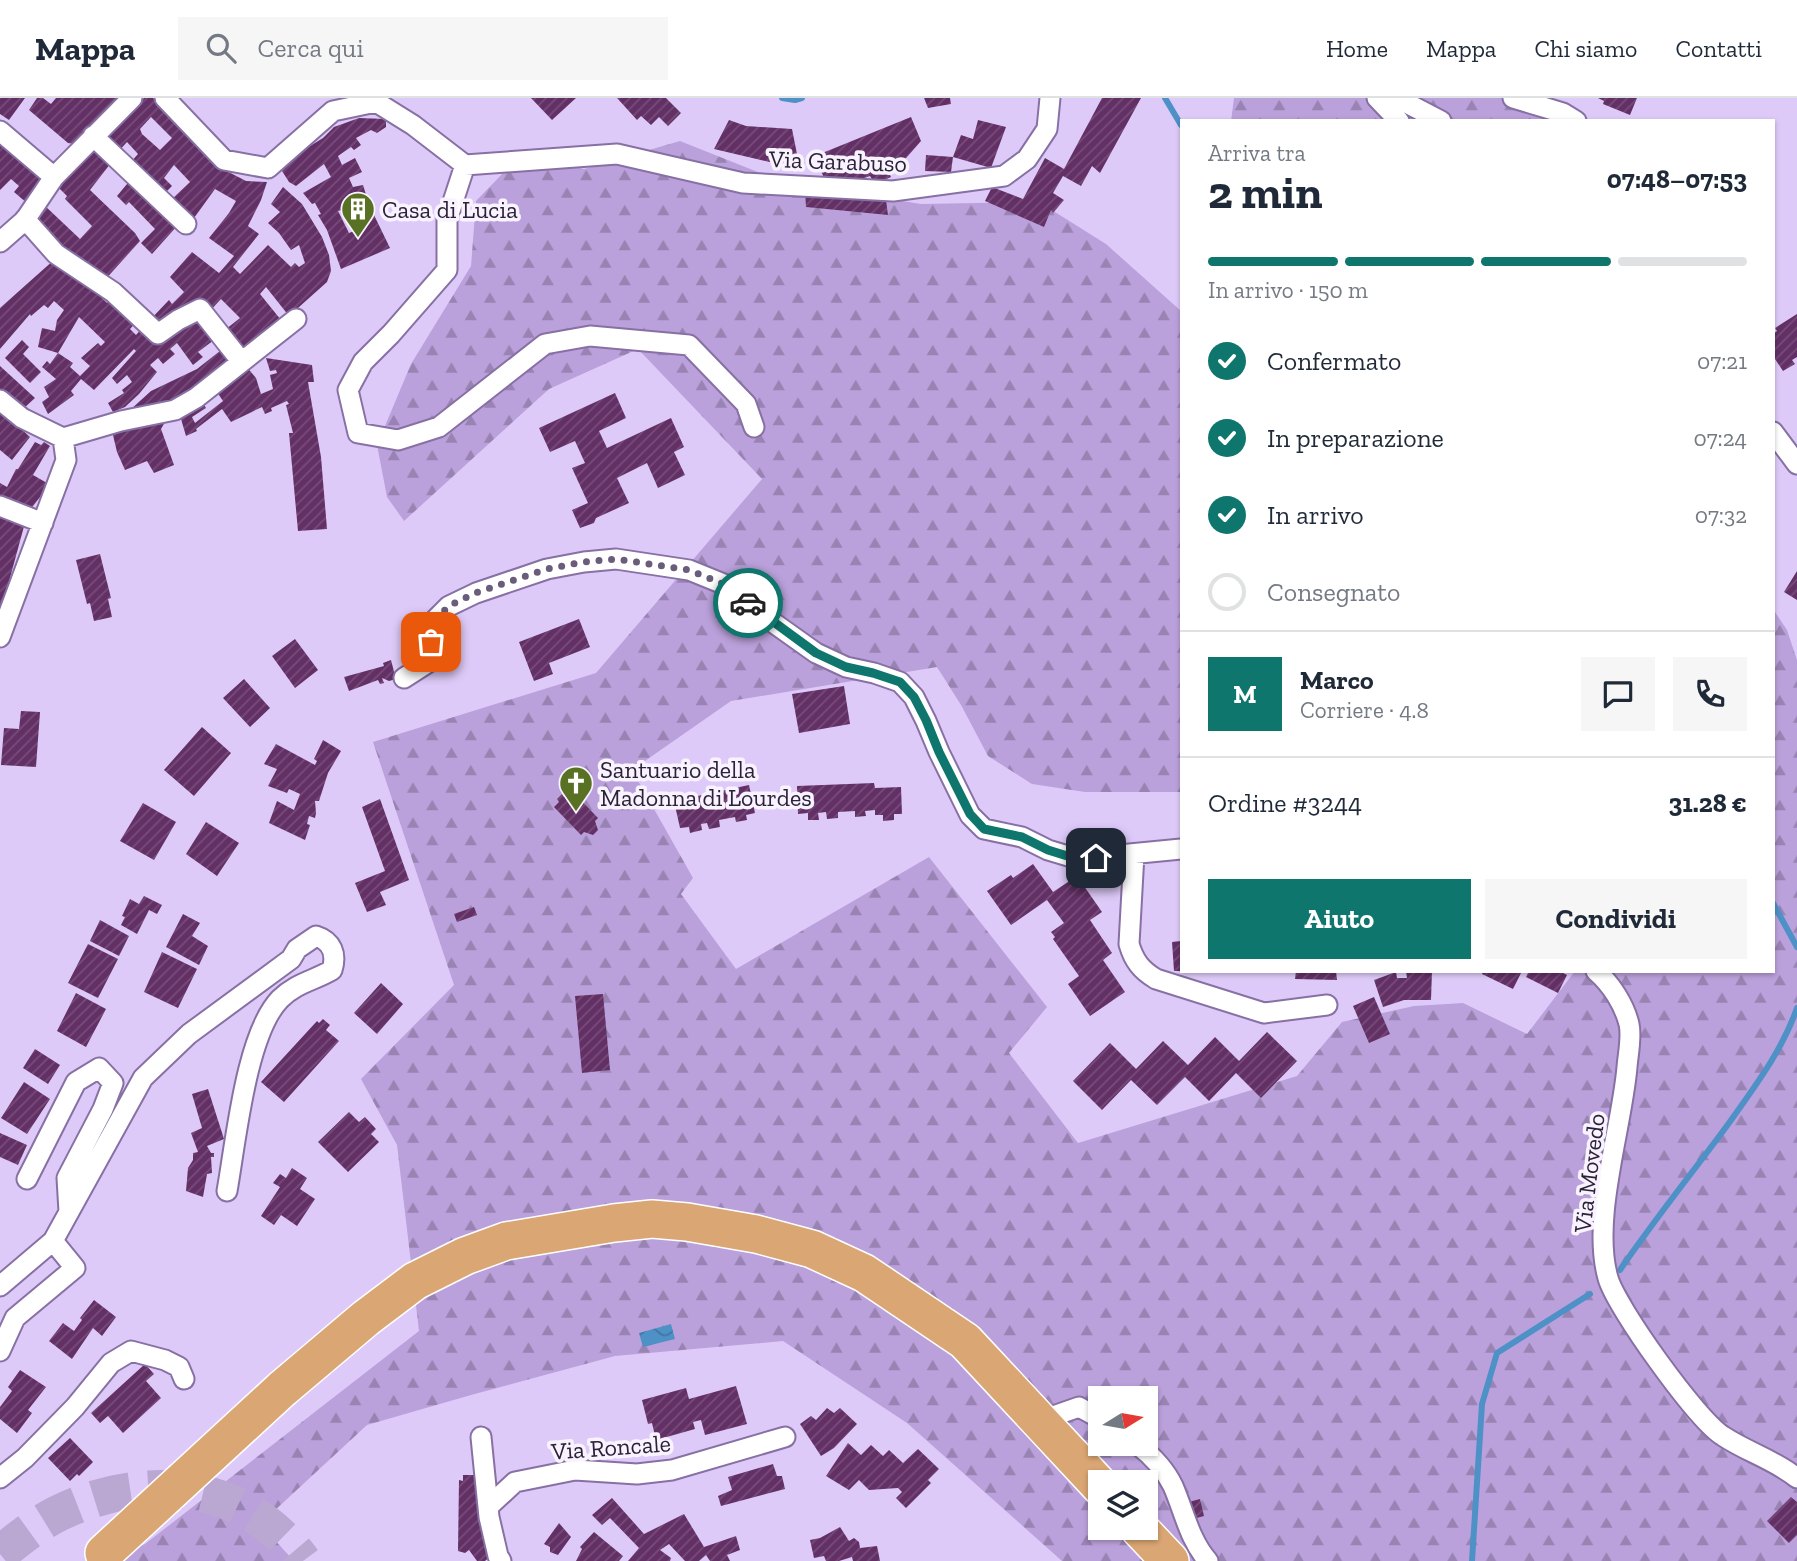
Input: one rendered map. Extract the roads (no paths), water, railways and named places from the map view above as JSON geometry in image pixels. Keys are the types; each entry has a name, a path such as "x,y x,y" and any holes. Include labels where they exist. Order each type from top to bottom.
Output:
{"highway":[{"path":"104,1553 282,1389 366,1318 415,1281 465,1256 506,1241 652,1219 756,1234 812,1250 864,1273 965,1341 1088,1473"},
{"path":"1150,1540 1170,1561"}],"street":[{"path":"0,242 25,219 54,177 132,98"},
{"path":"165,98 224,160 268,168 333,111 376,102 414,125 465,165 447,220 446,270 363,362 348,390 358,433 398,440 439,427 545,344 590,336 689,345 746,404 754,427"},
{"name":"Via Garabuso","path":"465,165 617,154 743,183 893,191 1004,176 1027,159 1047,129 1050,98"},
{"path":"1377,98 1397,119"},
{"path":"1397,98 1437,119"},
{"path":"1513,98 1563,113 1573,119"},
{"path":"0,131 54,177"},
{"path":"93,136 186,224"},
{"path":"25,219 56,254 113,292 158,334 200,309 241,361"},
{"path":"0,400 22,418 63,438 121,421 175,410 196,398 296,319"},
{"path":"1775,435 1797,464"},
{"path":"0,637 66,460 63,438"},
{"path":"0,506 43,523"},
{"path":"404,678 432,660 430,625 449,606 475,593 547,569 583,562 616,559 689,570 726,585 816,653 846,667 900,682 914,697 970,814 984,829 1022,837 1048,850 1077,859 1180,849"},
{"path":"1134,854 1129,944 1132,955 1143,971 1156,979 1264,1013 1327,1006"},
{"path":"0,1286 53,1241 143,1078 189,1034 291,959 307,940 316,936 325,939 333,948 332,970 306,980 280,1000 262,1026 247,1076 227,1191"},
{"name":"Via Movedo","path":"1598,973 1607,980 1630,1026 1626,1086 1605,1212 1604,1258 1608,1280 1620,1302 1689,1402 1721,1435 1797,1478"},
{"path":"27,1179 76,1082 99,1068 113,1083 103,1109 67,1178 69,1213"},
{"path":"0,1351 15,1318 75,1268 53,1241"},
{"path":"0,1478 25,1458 75,1407 111,1363 131,1351 165,1360 179,1367 184,1379"},
{"path":"1039,1422 1079,1407 1088,1412"},
{"path":"481,1437 488,1507 501,1561"},
{"name":"Via Roncale","path":"488,1507 515,1482 575,1470 637,1474 671,1470 785,1437"},
{"path":"1152,1456 1172,1484 1184,1519 1208,1561"}],"water":[{"path":"671,1324 675,1339 643,1347 639,1333"}],"waterway":[{"path":"782,98 802,98"},
{"path":"1165,98 1180,123"},
{"path":"1775,907 1797,947"},
{"path":"1620,1270 1758,1082 1784,1039 1797,1008"},
{"path":"1472,1561 1482,1404 1497,1353 1590,1294"}],"tunnel":[{"path":"0,1554 35,1527 90,1500 124,1492 157,1489 190,1491 222,1499 251,1513 279,1534 303,1561"}],"place":[{"name":"Casa di Lucia","path":"358,239"},
{"name":"Santuario della Madonna di Lourdes","path":"576,813"}]}
